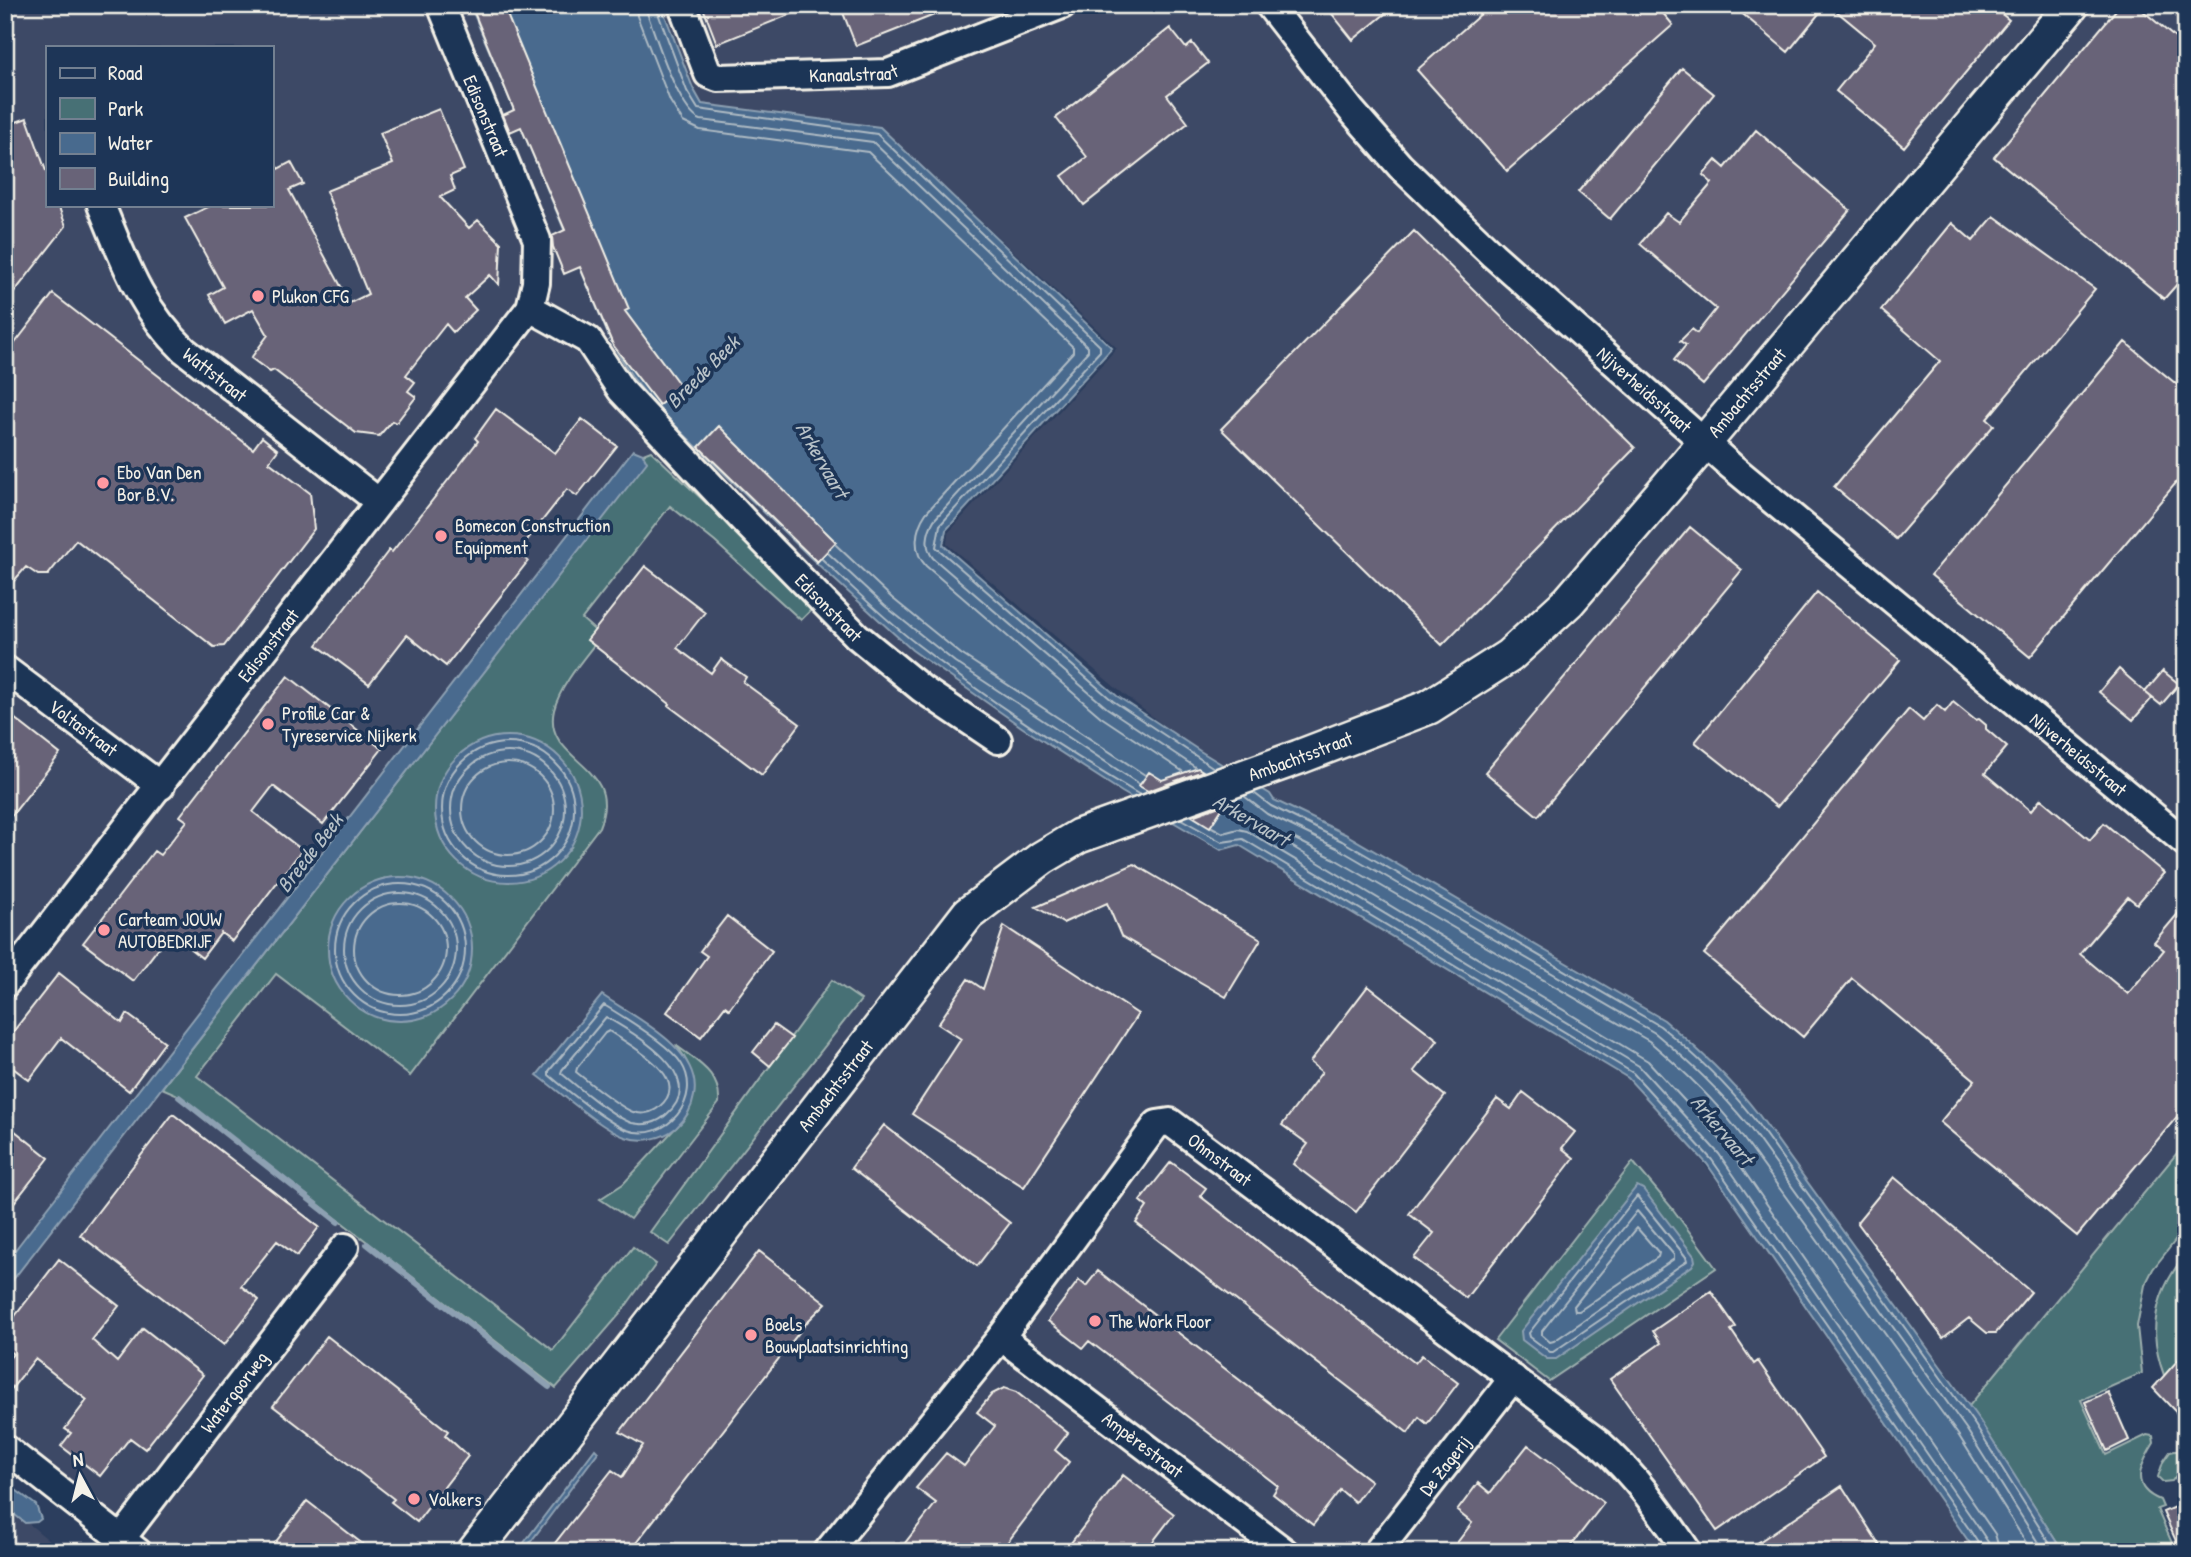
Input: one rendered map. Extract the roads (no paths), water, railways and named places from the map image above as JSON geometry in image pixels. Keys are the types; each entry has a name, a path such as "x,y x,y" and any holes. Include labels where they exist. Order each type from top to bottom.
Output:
{"main road":[{"name":"Ambachtsstraat","path":"474,1552 968,914 1042,858 1079,836 1429,707 1508,656 1569,601 1706,442 2072,5"}],"street":[{"name":"Edisonstraat","path":"5,984 530,309 536,283 537,240 441,5"},
{"name":"Kanaalstraat","path":"682,5 708,74 718,78 888,73 1062,5"},
{"name":"Nijverheidsstraat","path":"1269,5 1351,110 1400,166 1493,256 1706,442 2186,844"},
{"name":"Wattstraat","path":"101,206 139,294 160,327 184,350 379,502"},
{"name":"Edisonstraat","path":"530,309 588,340 621,390 857,636 922,689 998,740"},
{"name":"Voltastraat","path":"5,669 161,786"},
{"name":"Ohmstraat","path":"827,1552 1001,1337 1157,1124 1170,1122 1513,1378 1623,1464 1688,1552"},
{"name":"Watergoorweg","path":"5,1448 130,1545 345,1247"},
{"name":"Ampèrestraat","path":"1001,1337 1284,1552"},
{"name":"De Zagerij","path":"1377,1552 1513,1378"}],"water":[{"path":"470,5 661,5 693,88 702,104 880,127 1112,348 946,530 943,545 1117,696 1270,794 1274,800 1345,834 1664,1020 1690,1042 1726,1077 1759,1115 1980,1421 2063,1552 1976,1552 1707,1164 1628,1078 1239,845 1221,850 1122,792 1023,728 912,650 812,559 657,408 633,378 612,344"},
{"path":"633,450 643,454 647,462 5,1290 5,1263"},
{"path":"508,736 536,742 559,758 575,781 581,809 575,837 559,860 536,876 508,882 480,876 457,860 441,837 435,809 441,781 457,758 480,742"},
{"path":"400,877 427,883 451,898 466,922 472,949 466,976 451,1000 427,1015 400,1021 373,1015 349,1000 334,976 328,949 334,922 349,898 373,883"},
{"path":"602,995 648,1024 677,1049 688,1063 694,1079 692,1105 679,1125 665,1135 638,1140 615,1133 537,1075"},
{"path":"1637,1186 1643,1189 1694,1256 1695,1261 1692,1266 1556,1359 1547,1359 1522,1340 1521,1331"},
{"path":"595,1449 598,1452 523,1552 517,1552"},
{"path":"5,1482 36,1505 41,1519 25,1523 5,1507"}],"waterway":[{"path":"179,1097 338,1222"},
{"path":"367,1244 549,1387"}],"place":[{"name":"Plukon CFG","path":"258,296"},
{"name":"Ebo Van Den Bor B.V.","path":"103,483"},
{"name":"Bomecon Construction Equipment","path":"441,536"},
{"name":"Profile Car & Tyreservice Nijkerk","path":"268,724"},
{"name":"Carteam JOUW AUTOBEDRIJF","path":"104,930"},
{"name":"The Work Floor","path":"1095,1321"},
{"name":"Boels Bouwplaatsinrichting","path":"751,1335"},
{"name":"Volkers","path":"414,1499"}],"water label":[{"name":"Breede Beek","path":"703,372"},
{"name":"Arkervaart","path":"822,460"},
{"name":"Arkervaart","path":"1251,820"},
{"name":"Breede Beek","path":"310,853"},
{"name":"Arkervaart","path":"1722,1130"}]}
